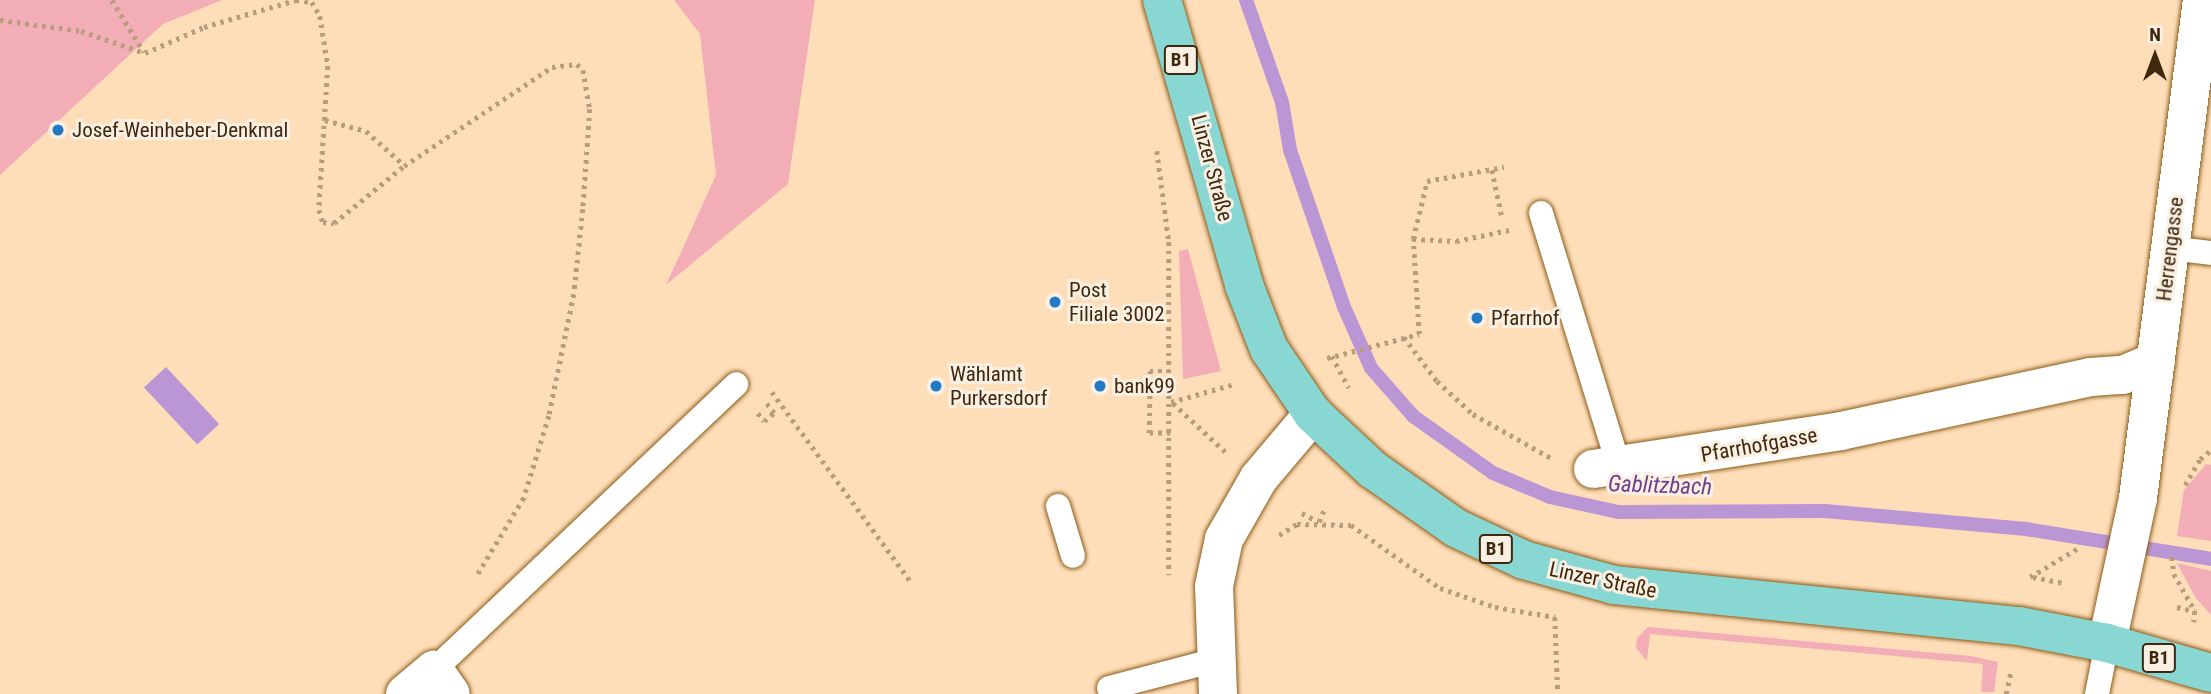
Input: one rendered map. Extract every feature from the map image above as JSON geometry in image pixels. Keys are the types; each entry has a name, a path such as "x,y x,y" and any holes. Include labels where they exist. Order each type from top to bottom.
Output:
{"main road":[{"name":"Linzer Straße","path":"1162,0 1256,318 1282,370 1313,414 1372,469 1456,528 1573,578 1661,593 1944,616 2107,643 2211,673"}],"street":[{"name":"Herrengasse","path":"2107,643 2138,498 2202,0"},
{"name":"Pfarrhofgasse","path":"1606,468 1755,447 2091,377 2123,375 2156,361"},
{"path":"1217,677 1214,586 1224,539 1259,478 1313,414"},
{"path":"405,694 442,682"}],"lane":[{"path":"1543,218 1606,468"},
{"path":"2170,248 2211,253"},
{"path":"442,682 736,384"},
{"path":"1058,506 1073,556"},
{"path":"2097,694 2107,643"},
{"path":"1109,688 1217,677"}],"path":[{"path":"112,0 145,53"},
{"path":"0,20 81,31 145,53 204,27 296,0 312,2 326,45 325,120 319,210 323,222 334,223 404,166 552,67 577,64 583,69 590,109 583,209 574,294 549,416 524,498 479,573"},
{"path":"325,120 366,131 404,166"},
{"path":"1324,359 1403,336 1419,334 1413,239 1427,181 1504,167"},
{"path":"1492,170 1505,230"},
{"path":"1413,239 1456,242 1543,218"},
{"path":"1169,242 1169,506"},
{"path":"1403,336 1437,381 1473,414 1520,444 1564,463 1606,468"},
{"path":"1332,356 1349,388"},
{"path":"1170,433 1149,433 1150,371 1171,371"},
{"path":"1171,402 1234,384"},
{"path":"1171,402 1226,452"},
{"path":"793,418 911,582"},
{"path":"2180,494 2200,460 2211,450"},
{"path":"1319,522 1325,507"},
{"path":"1302,513 1319,522"},
{"path":"1274,540 1297,524 1319,522 1351,525 1440,588 1464,599 1555,617 1558,694"},
{"path":"2030,577 2075,554"},
{"path":"2174,573 2195,611 2194,627"},
{"path":"2030,577 2063,583"},
{"path":"2029,584 2030,577"},
{"path":"2177,607 2195,611"},
{"path":"2006,694 2012,662"}],"shaded area":[{"path":"0,0 222,0 163,24 0,175"},
{"path":"674,0 815,0 788,184 666,285 716,175 700,34"},
{"path":"1188,249 1221,371 1183,379 1179,251"},
{"path":"166,367 219,424 197,445 144,387"},
{"path":"2206,464 2211,465 2211,541 2177,536 2184,490"},
{"path":"2177,563 2211,571 2211,615 2195,597"},
{"path":"1648,627 1971,656 1998,662 1994,692 1981,692 1983,664 1650,634 1647,661 1636,648 1637,638"}],"waterway":[{"name":"Gablitzbach","path":"1246,0 1282,102 1290,150 1344,307 1371,368 1413,416 1493,473 1550,497 1618,512 1825,511 2026,529 2211,559"}],"place":[{"name":"Josef-Weinheber-Denkmal","path":"58,130"},
{"name":"Post Filiale 3002","path":"1055,302"},
{"name":"Pfarrhof","path":"1477,318"},
{"name":"Wählamt Purkersdorf","path":"936,386"},
{"name":"bank99","path":"1100,386"}]}
